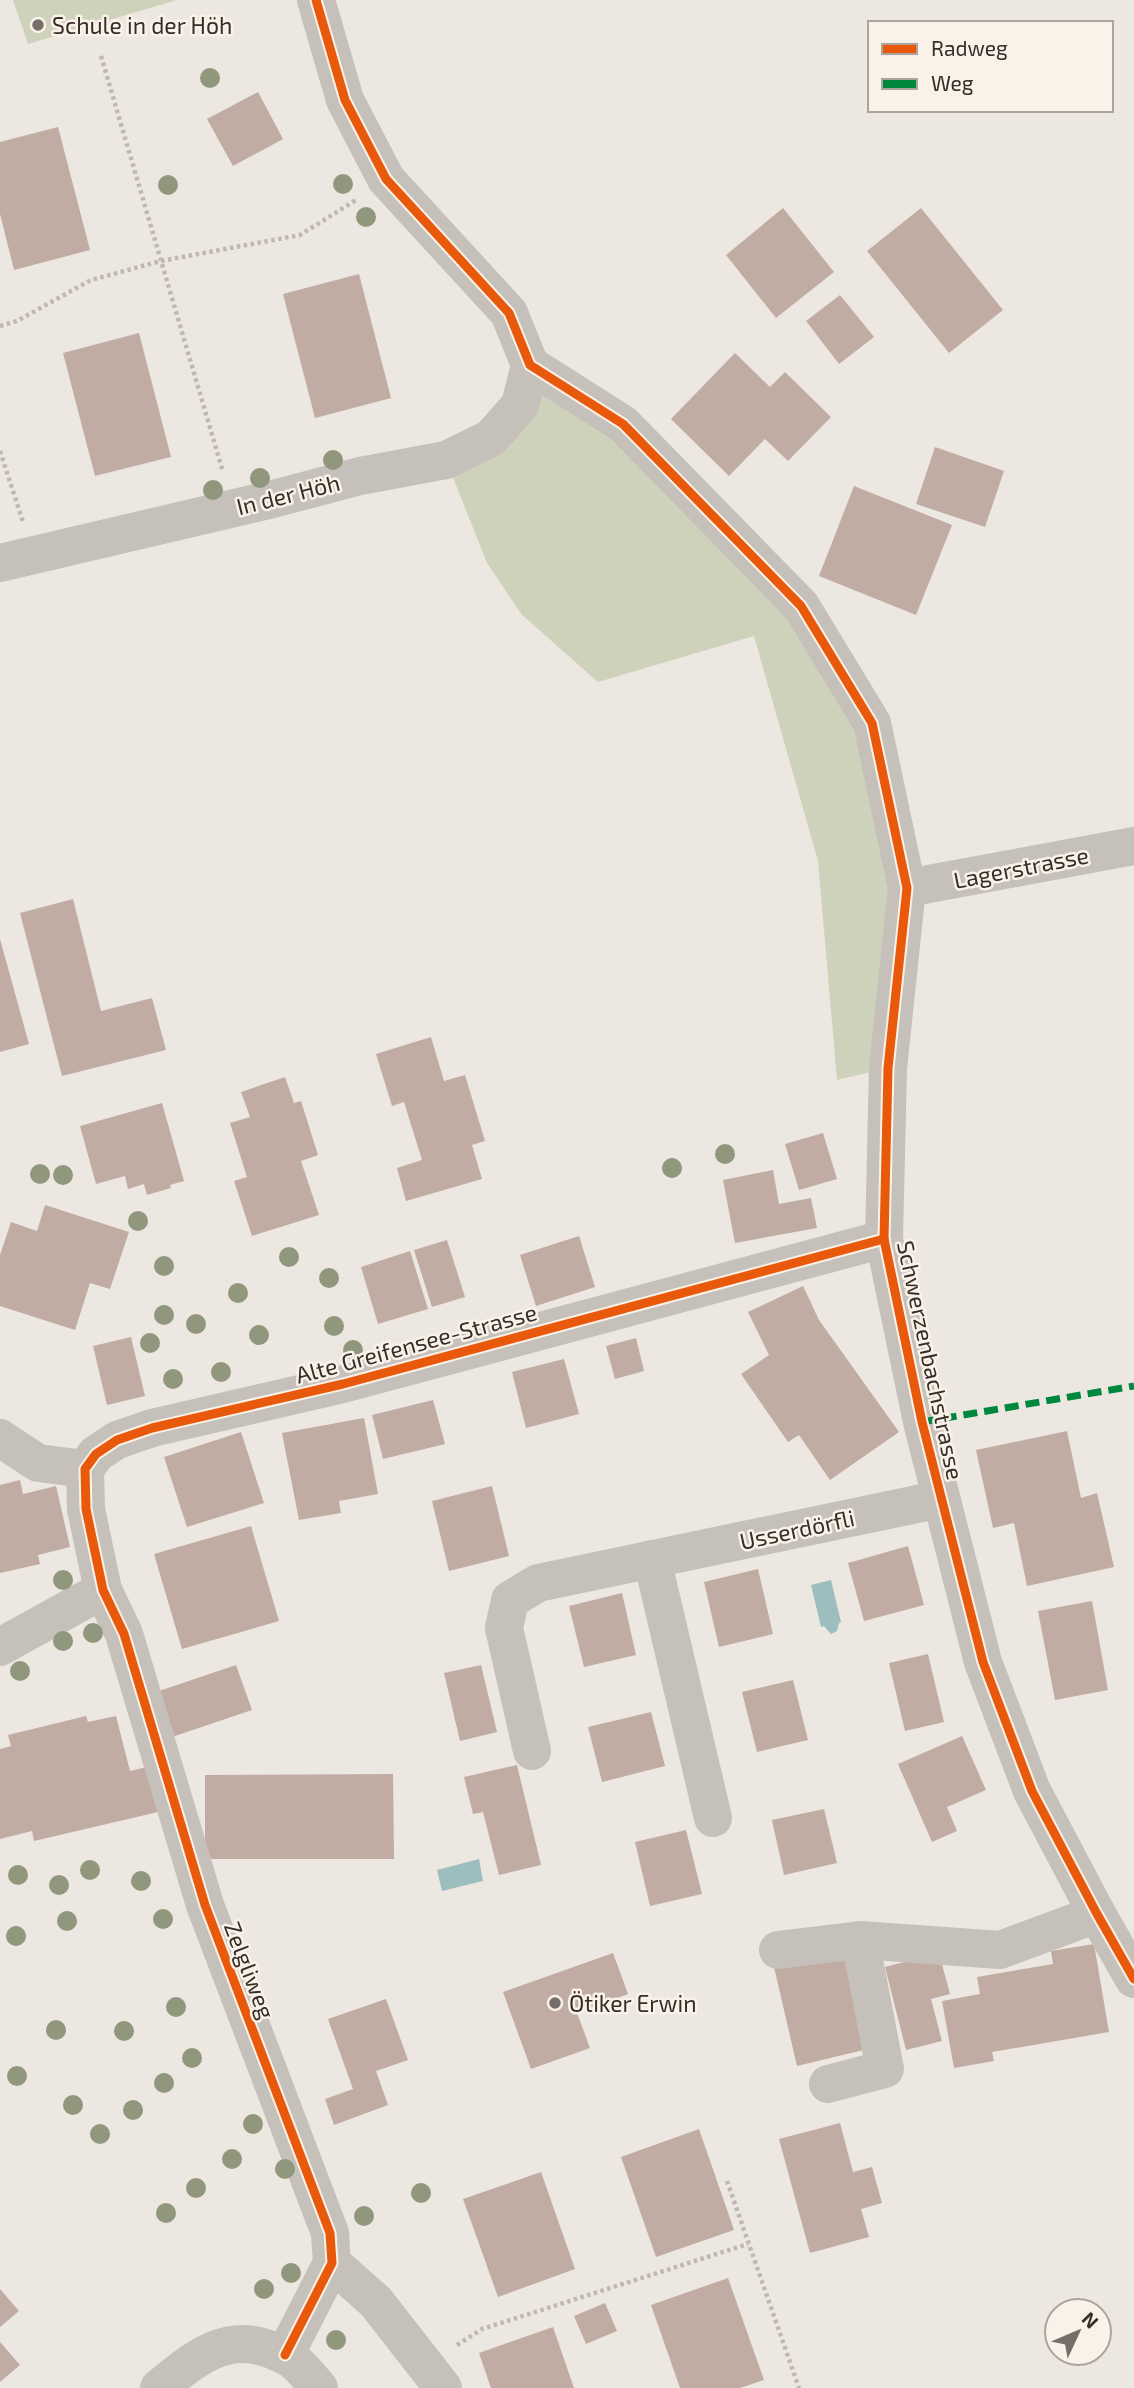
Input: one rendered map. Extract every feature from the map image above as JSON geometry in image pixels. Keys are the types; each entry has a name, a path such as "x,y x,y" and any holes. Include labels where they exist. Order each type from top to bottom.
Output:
{"street":[{"path":"316,0 345,100 386,179 509,313 530,365"},
{"name":"In der Höh","path":"17,559 360,476 446,460 491,438 520,405 530,365"},
{"name":"Schwerzenbachstrasse","path":"530,365 623,424 801,606 872,723 907,888 888,1068 884,1239 922,1422 983,1662 1032,1791 1134,1979"},
{"name":"Lagerstrasse","path":"907,888 1134,846"},
{"name":"Alte Greifensee-Strasse","path":"85,1469 96,1454 117,1440 152,1428 343,1384 884,1239"},
{"path":"0,1647 103,1590 86,1509 85,1469 38,1463 1,1441"},
{"name":"Usserdörfli","path":"533,1751 504,1628 510,1600 538,1583 941,1499"},
{"path":"652,1559 713,1818"},
{"name":"Zelgliweg","path":"103,1590 124,1634 205,1905 330,2232 332,2263"},
{"path":"778,1950 860,1940 1000,1950 1097,1914"},
{"path":"828,2084 885,2069 860,1940"},
{"path":"285,2355 332,2263 376,2302 435,2376"},
{"path":"159,2388 187,2364 212,2350 232,2344 258,2344 285,2355 319,2388"}],"path":[{"path":"101,56 233,508"},
{"path":"0,326 18,321 92,280 161,261 300,235 386,179"},
{"path":"0,451 17,559"},
{"path":"727,2181 799,2388"},
{"path":"435,2376 482,2329 748,2244"}],"green space":[{"name":"Schule in der Höh","path":"13,0 177,0 28,44"},
{"path":"530,365 801,606 872,723 907,888 888,1068 837,1080 818,861 754,636 598,682 522,615 487,563 446,460 491,438"}],"water":[{"path":"831,1580 841,1622 837,1631 831,1634 824,1626 821,1627 811,1585"},
{"path":"479,1859 483,1881 442,1891 437,1870"}],"building":[{"path":"258,92 283,139 233,166 207,119"},
{"path":"58,127 90,250 14,270 0,214 0,142"},
{"path":"783,208 834,272 776,318 726,255"},
{"path":"921,208 1003,310 949,353 867,251"},
{"path":"359,274 391,398 315,418 283,294"},
{"path":"840,295 874,337 839,364 806,321"},
{"path":"139,333 171,457 95,476 63,353"},
{"path":"735,353 770,387 785,372 831,417 788,461 765,439 729,476 671,419"},
{"path":"935,447 1004,471 985,527 916,504"},
{"path":"854,486 952,525 916,615 819,576"},
{"path":"73,899 101,1011 152,998 166,1050 62,1076 20,913"},
{"path":"0,939 29,1044 0,1052"},
{"path":"431,1037 444,1081 465,1075 485,1141 472,1145 482,1179 406,1201 397,1168 422,1160 404,1102 392,1106 376,1054"},
{"path":"285,1077 294,1103 301,1101 318,1155 301,1161 319,1215 252,1236 234,1181 247,1177 230,1123 250,1117 241,1092"},
{"path":"162,1103 184,1181 147,1195 144,1184 128,1189 125,1176 96,1184 80,1126"},
{"path":"823,1133 837,1179 799,1190 785,1144"},
{"path":"773,1170 779,1204 811,1198 817,1228 735,1243 723,1180"},
{"path":"45,1205 129,1232 110,1289 90,1283 75,1330 0,1306 0,1255 11,1222 37,1231"},
{"path":"579,1236 595,1287 536,1306 520,1255"},
{"path":"447,1240 465,1297 432,1307 414,1250"},
{"path":"410,1251 428,1309 378,1324 361,1267"},
{"path":"803,1286 819,1320 899,1432 830,1480 799,1435 788,1442 741,1374 769,1355 748,1312"},
{"path":"131,1337 145,1396 107,1405 93,1346"},
{"path":"636,1338 644,1371 615,1379 606,1346"},
{"path":"564,1359 579,1414 526,1428 512,1372"},
{"path":"433,1400 445,1444 383,1459 372,1415"},
{"path":"364,1418 378,1494 339,1501 341,1513 299,1520 282,1433"},
{"path":"1067,1431 1081,1498 1097,1493 1114,1567 1027,1586 1014,1523 993,1528 976,1450"},
{"path":"241,1432 264,1503 187,1527 164,1457"},
{"path":"20,1480 23,1494 56,1486 70,1547 38,1555 40,1564 0,1573 0,1485"},
{"path":"492,1486 509,1556 449,1571 432,1501"},
{"path":"251,1526 279,1621 182,1649 154,1554"},
{"path":"908,1546 924,1605 864,1621 848,1563"},
{"path":"758,1569 773,1634 719,1647 704,1582"},
{"path":"622,1593 636,1655 584,1667 569,1606"},
{"path":"1092,1601 1108,1690 1055,1700 1038,1611"},
{"path":"928,1654 944,1722 905,1731 889,1663"},
{"path":"236,1665 252,1710 172,1737 156,1692"},
{"path":"481,1665 497,1732 460,1741 444,1673"},
{"path":"793,1680 808,1740 757,1752 742,1692"},
{"path":"651,1712 665,1766 602,1782 588,1727"},
{"path":"86,1716 88,1722 116,1716 130,1771 147,1767 158,1812 34,1841 32,1831 0,1839 0,1749 11,1746 8,1735"},
{"path":"962,1736 986,1790 947,1807 957,1831 932,1842 898,1764"},
{"path":"517,1765 541,1865 499,1875 483,1812 473,1814 464,1777"},
{"path":"393,1774 394,1859 205,1859 205,1775"},
{"path":"824,1809 837,1863 784,1875 772,1820"},
{"path":"686,1830 702,1894 650,1906 635,1842"},
{"path":"1094,1944 1109,2032 992,2052 994,2061 954,2068 942,2001 980,1994 977,1977 1053,1964 1051,1951"},
{"path":"853,1948 876,2047 797,2066 774,1967"},
{"name":"Ötiker Erwin","path":"613,1953 628,1994 577,2013 590,2048 531,2069 503,1992"},
{"path":"939,1953 950,1994 931,1999 942,2041 906,2050 885,1967"},
{"path":"386,1999 408,2060 376,2071 388,2105 334,2125 325,2099 353,2089 328,2019"},
{"path":"840,2123 853,2172 872,2167 882,2203 861,2209 869,2237 810,2253 779,2139"},
{"path":"699,2129 734,2230 656,2257 621,2157"},
{"path":"541,2172 575,2269 498,2297 463,2199"},
{"path":"728,2278 764,2380 740,2388 680,2388 651,2305"},
{"path":"0,2289 19,2311 0,2327"},
{"path":"605,2303 617,2331 586,2344 574,2316"},
{"path":"553,2327 574,2388 491,2388 479,2353"},
{"path":"0,2342 20,2365 0,2382"}],"marked path":[{"path":"922,1422 1134,1386"}],"cycle path":[{"path":"316,0 345,100 386,179 509,313 530,365 623,424 801,606 872,723 907,888 888,1068 884,1239 922,1422 983,1662 1032,1791 1134,1979"},
{"path":"285,2355 332,2263 330,2233 205,1905 124,1634 103,1590 86,1509 85,1469 96,1454 117,1440 152,1428 343,1384 884,1239"}],"place":[{"name":"Schule in der Höh","path":"38,25"},
{"name":"Ötiker Erwin","path":"555,2003"}]}
